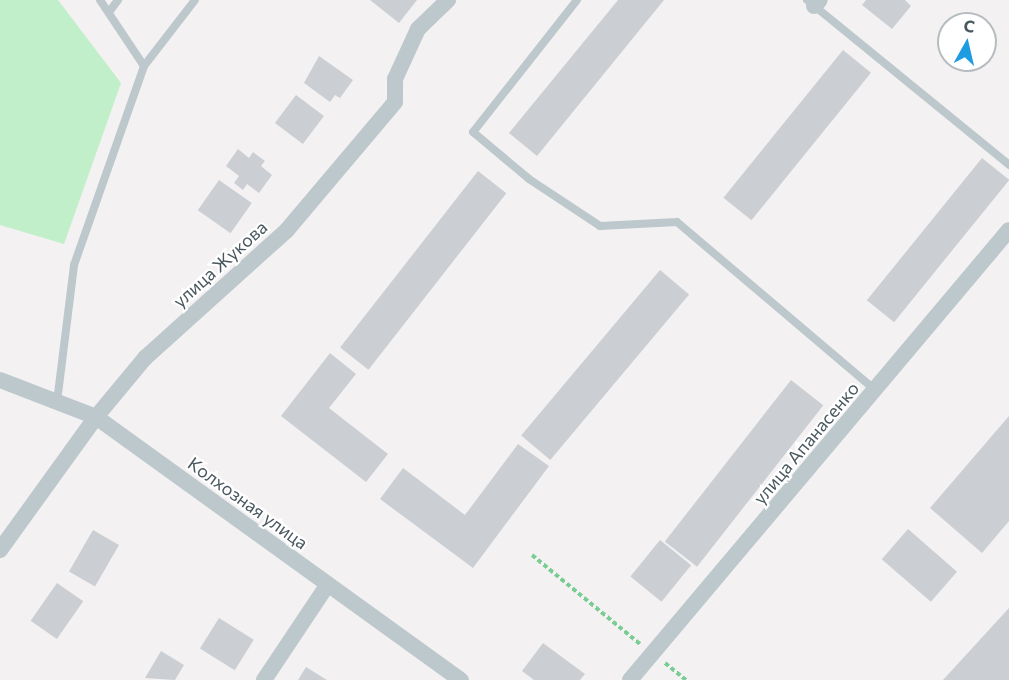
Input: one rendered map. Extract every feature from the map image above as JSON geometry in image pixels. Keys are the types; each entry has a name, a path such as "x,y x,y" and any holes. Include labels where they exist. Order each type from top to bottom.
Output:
{"street":[{"name":"улица Жукова","path":"0,550 96,417 145,358 295,221 395,102 395,79 418,29 448,0"},
{"name":"улица Апанасенко","path":"630,680 876,391 1009,230"},
{"name":"Колхозная улица","path":"0,380 96,417 461,680"},
{"path":"264,680 328,584"}],"lane":[{"path":"100,0 144,66"},
{"path":"109,12 118,0"},
{"path":"57,402 74,265 144,66 195,0"},
{"path":"577,0 474,132 529,178 600,226 676,222 876,391"},
{"path":"814,2 1009,165"}],"path":[{"path":"532,555 686,680"}],"green space":[{"path":"0,0 58,0 121,83 64,244 0,225"}],"building":[{"path":"370,0 417,0 399,23"},
{"path":"618,0 664,0 537,156 509,133"},
{"path":"866,0 905,0 911,6 892,29 862,5"},
{"path":"843,50 871,73 751,220 723,198"},
{"path":"319,56 353,80 340,98 335,95 330,102 304,83"},
{"path":"296,95 324,116 303,144 275,123"},
{"path":"238,149 249,158 253,152 265,161 261,166 272,175 259,193 247,184 243,190 234,183 239,176 226,166"},
{"path":"982,158 1009,180 894,322 867,300"},
{"path":"478,171 506,193 368,370 340,348"},
{"path":"219,180 252,203 231,233 198,210"},
{"path":"660,270 689,294 550,460 521,435"},
{"path":"330,353 356,374 329,408 388,454 366,482 281,416"},
{"path":"791,380 823,405 697,567 665,542"},
{"path":"1009,416 1009,521 982,553 930,508"},
{"path":"518,444 549,466 473,568 380,499 403,468 465,515"},
{"path":"908,529 957,572 931,602 882,559"},
{"path":"93,530 119,545 95,587 69,572"},
{"path":"660,540 691,565 662,602 630,577"},
{"path":"57,583 83,601 57,639 31,621"},
{"path":"1009,608 1009,680 943,680"},
{"path":"219,618 254,640 235,670 200,649"},
{"path":"543,643 585,674 580,680 534,680 522,671"},
{"path":"161,651 184,665 175,680 145,678"},
{"path":"306,667 327,680 298,680"}]}
